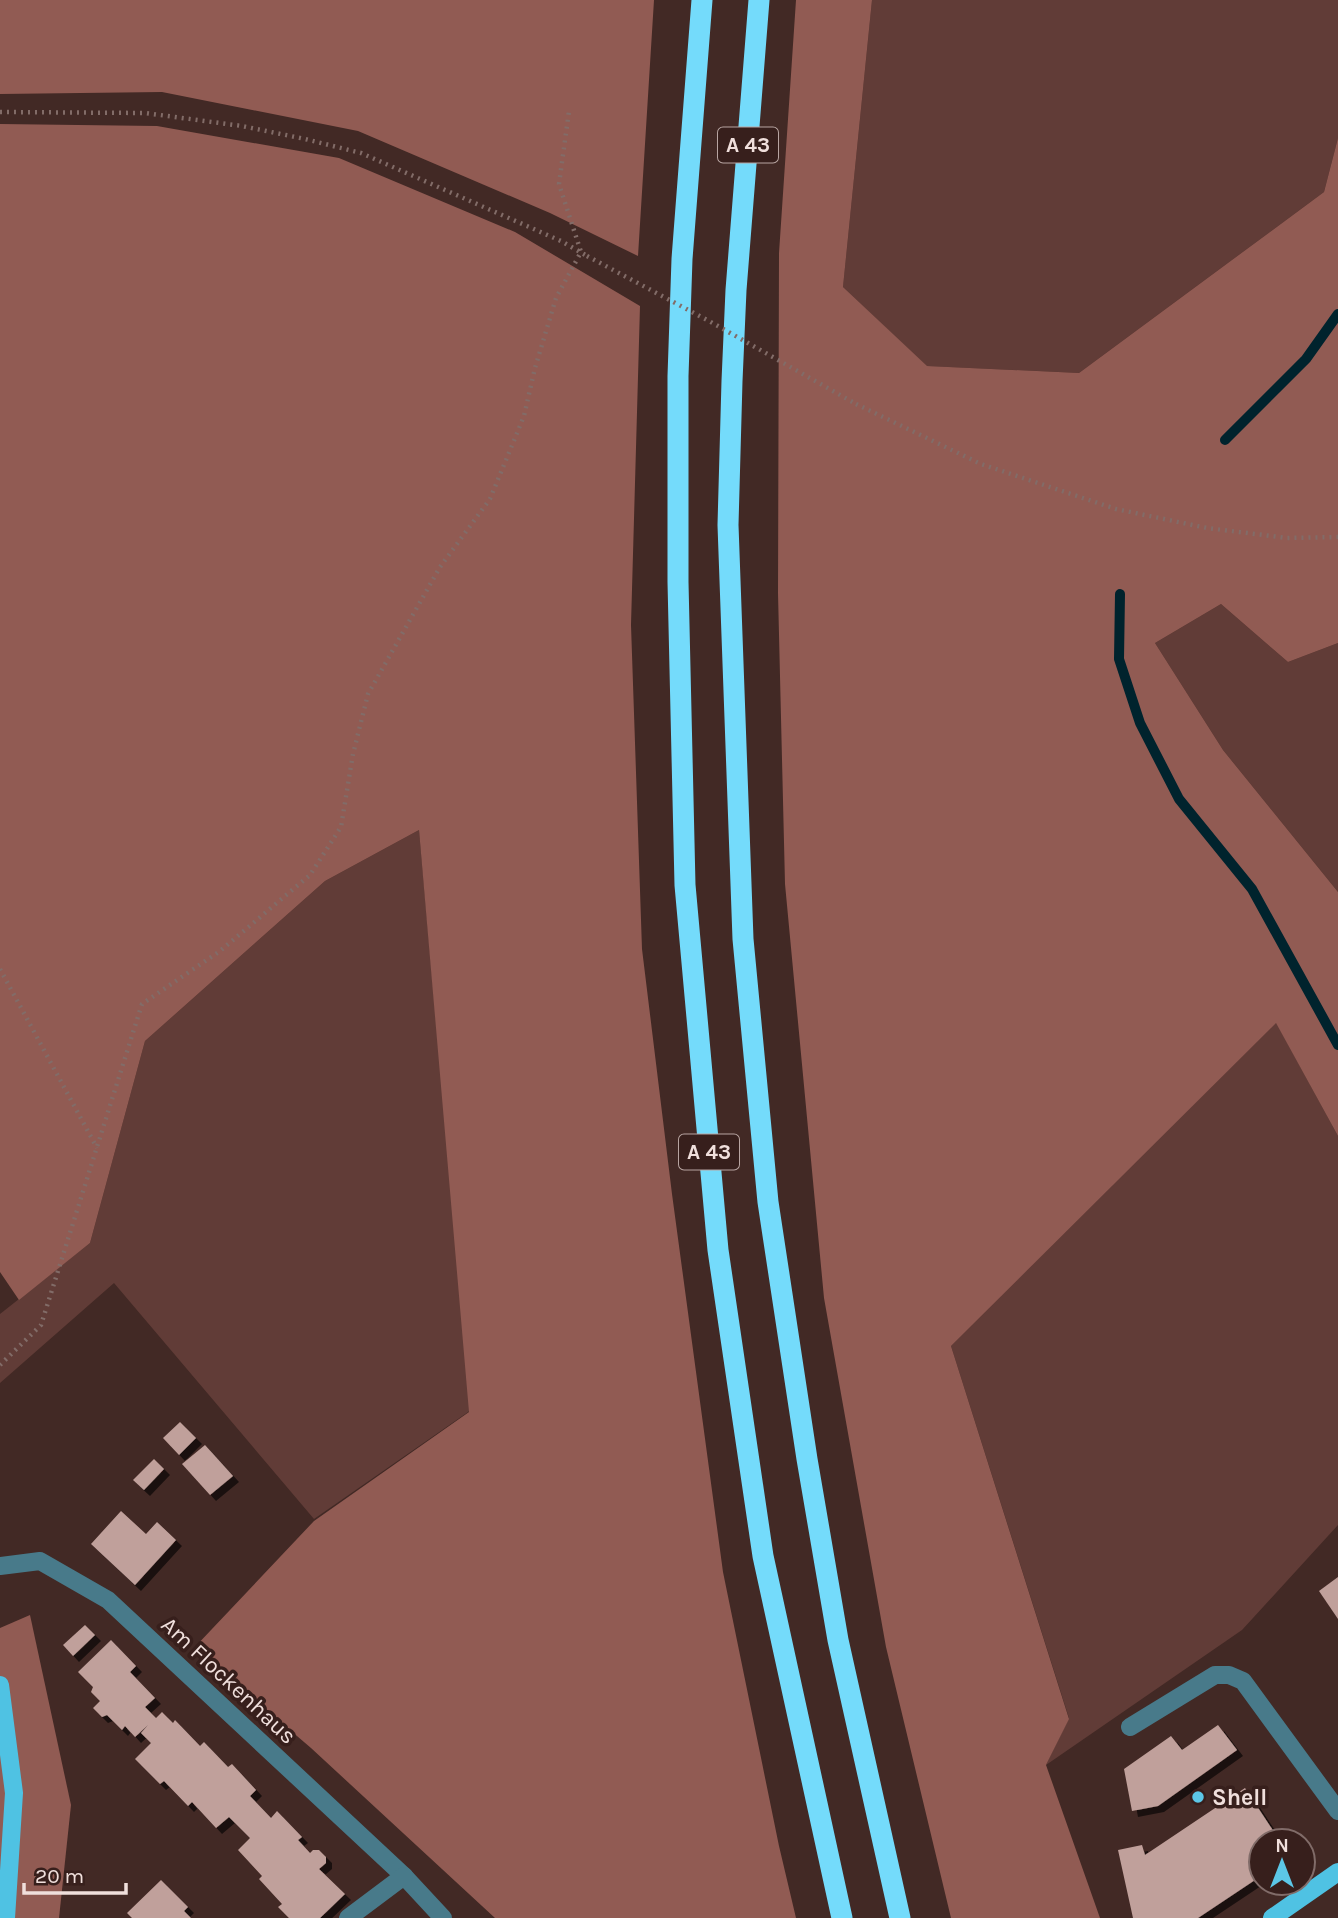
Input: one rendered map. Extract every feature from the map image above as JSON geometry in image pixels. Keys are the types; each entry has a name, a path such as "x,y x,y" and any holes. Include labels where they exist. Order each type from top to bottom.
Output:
{"highway":[{"name":"A 43","path":"702,0 682,259 678,376 678,582 685,885 718,1250 762,1556 842,1918"},
{"name":"A 43","path":"759,0 736,290 728,525 743,939 768,1202 807,1459 838,1640 900,1918"}],"main road":[{"path":"0,1685 13,1793 6,1918"},
{"path":"1272,1918 1338,1872"}],"street":[{"name":"Am Flockenhaus","path":"0,1566 40,1560 108,1601 404,1876 443,1918"},
{"path":"1130,1727 1215,1675 1229,1675 1243,1682 1338,1811"},
{"path":"348,1918 404,1876"}],"path":[{"path":"0,111 145,113 242,126 361,153 561,241 856,404 981,464 1116,509 1207,528 1287,538 1338,537"},
{"path":"0,1365 41,1325 142,1004 220,951 310,875 341,827 353,754 368,694 440,567 490,499 524,416 556,298 581,252 559,184 569,111"},
{"path":"0,969 98,1149"}],"shaded area":[{"path":"0,0 654,0 638,256 550,213 358,131 162,92 0,94"},
{"path":"796,0 872,0 843,287 927,366 1079,373 1324,192 1338,138 1338,643 1288,662 1221,604 1155,643 1223,750 1338,892 1338,1136 1276,1023 951,1346 1069,1719 1046,1765 1100,1918 951,1918 886,1647 824,1298 785,884 778,593 779,253"},
{"path":"872,0 1338,0 1338,138 1324,192 1079,373 926,366 843,287"},
{"path":"0,124 157,126 339,158 515,232 640,306 631,625 642,949 723,1572 796,1918 495,1918 311,1748 194,1648 314,1521 469,1412 419,830 325,881 145,1041 90,1243 19,1300 0,1272"},
{"path":"1221,604 1288,662 1338,643 1338,892 1223,750 1155,643"},
{"path":"419,830 471,1410 314,1519 114,1283 0,1383 0,1314 90,1243 145,1041 325,881"},
{"path":"1276,1022 1338,1136 1338,1525 1242,1630 1046,1765 1069,1718 951,1346"},
{"path":"30,1615 71,1805 59,1918 0,1918 0,1628"}],"building":[{"path":"180,1422 196,1438 179,1455 163,1438"},
{"path":"205,1445 233,1476 210,1495 182,1464"},
{"path":"154,1459 164,1469 144,1490 133,1480"},
{"path":"121,1511 146,1534 157,1522 176,1540 135,1585 91,1544"},
{"path":"1338,1577 1338,1619 1319,1591"},
{"path":"85,1625 95,1635 73,1656 63,1645"},
{"path":"111,1640 136,1666 130,1672 155,1698 145,1707 156,1718 162,1712 173,1723 175,1720 200,1746 204,1742 228,1767 232,1764 256,1790 250,1796 271,1818 277,1811 302,1837 298,1840 310,1853 319,1850 326,1857 326,1863 319,1869 345,1894 320,1918 289,1918 278,1907 282,1904 259,1879 262,1876 238,1850 250,1838 229,1817 216,1828 192,1802 188,1806 164,1781 160,1784 135,1759 151,1743 141,1733 148,1725 135,1737 125,1726 122,1730 107,1715 102,1717 93,1708 100,1701 91,1692 93,1687 78,1672"},
{"path":"1218,1725 1237,1750 1158,1806 1132,1811 1124,1769 1171,1736 1182,1750"},
{"path":"1245,1788 1271,1827 1247,1827 1247,1885 1198,1918 1133,1918 1118,1850 1142,1845 1145,1855"},
{"path":"161,1880 188,1907 184,1911 191,1918 132,1918 127,1913"}],"waterway":[{"path":"1225,440 1306,359 1338,314"},
{"path":"1120,594 1119,659 1140,723 1179,799 1252,889 1338,1045"}],"place":[{"name":"Shell","path":"1198,1797"}]}
